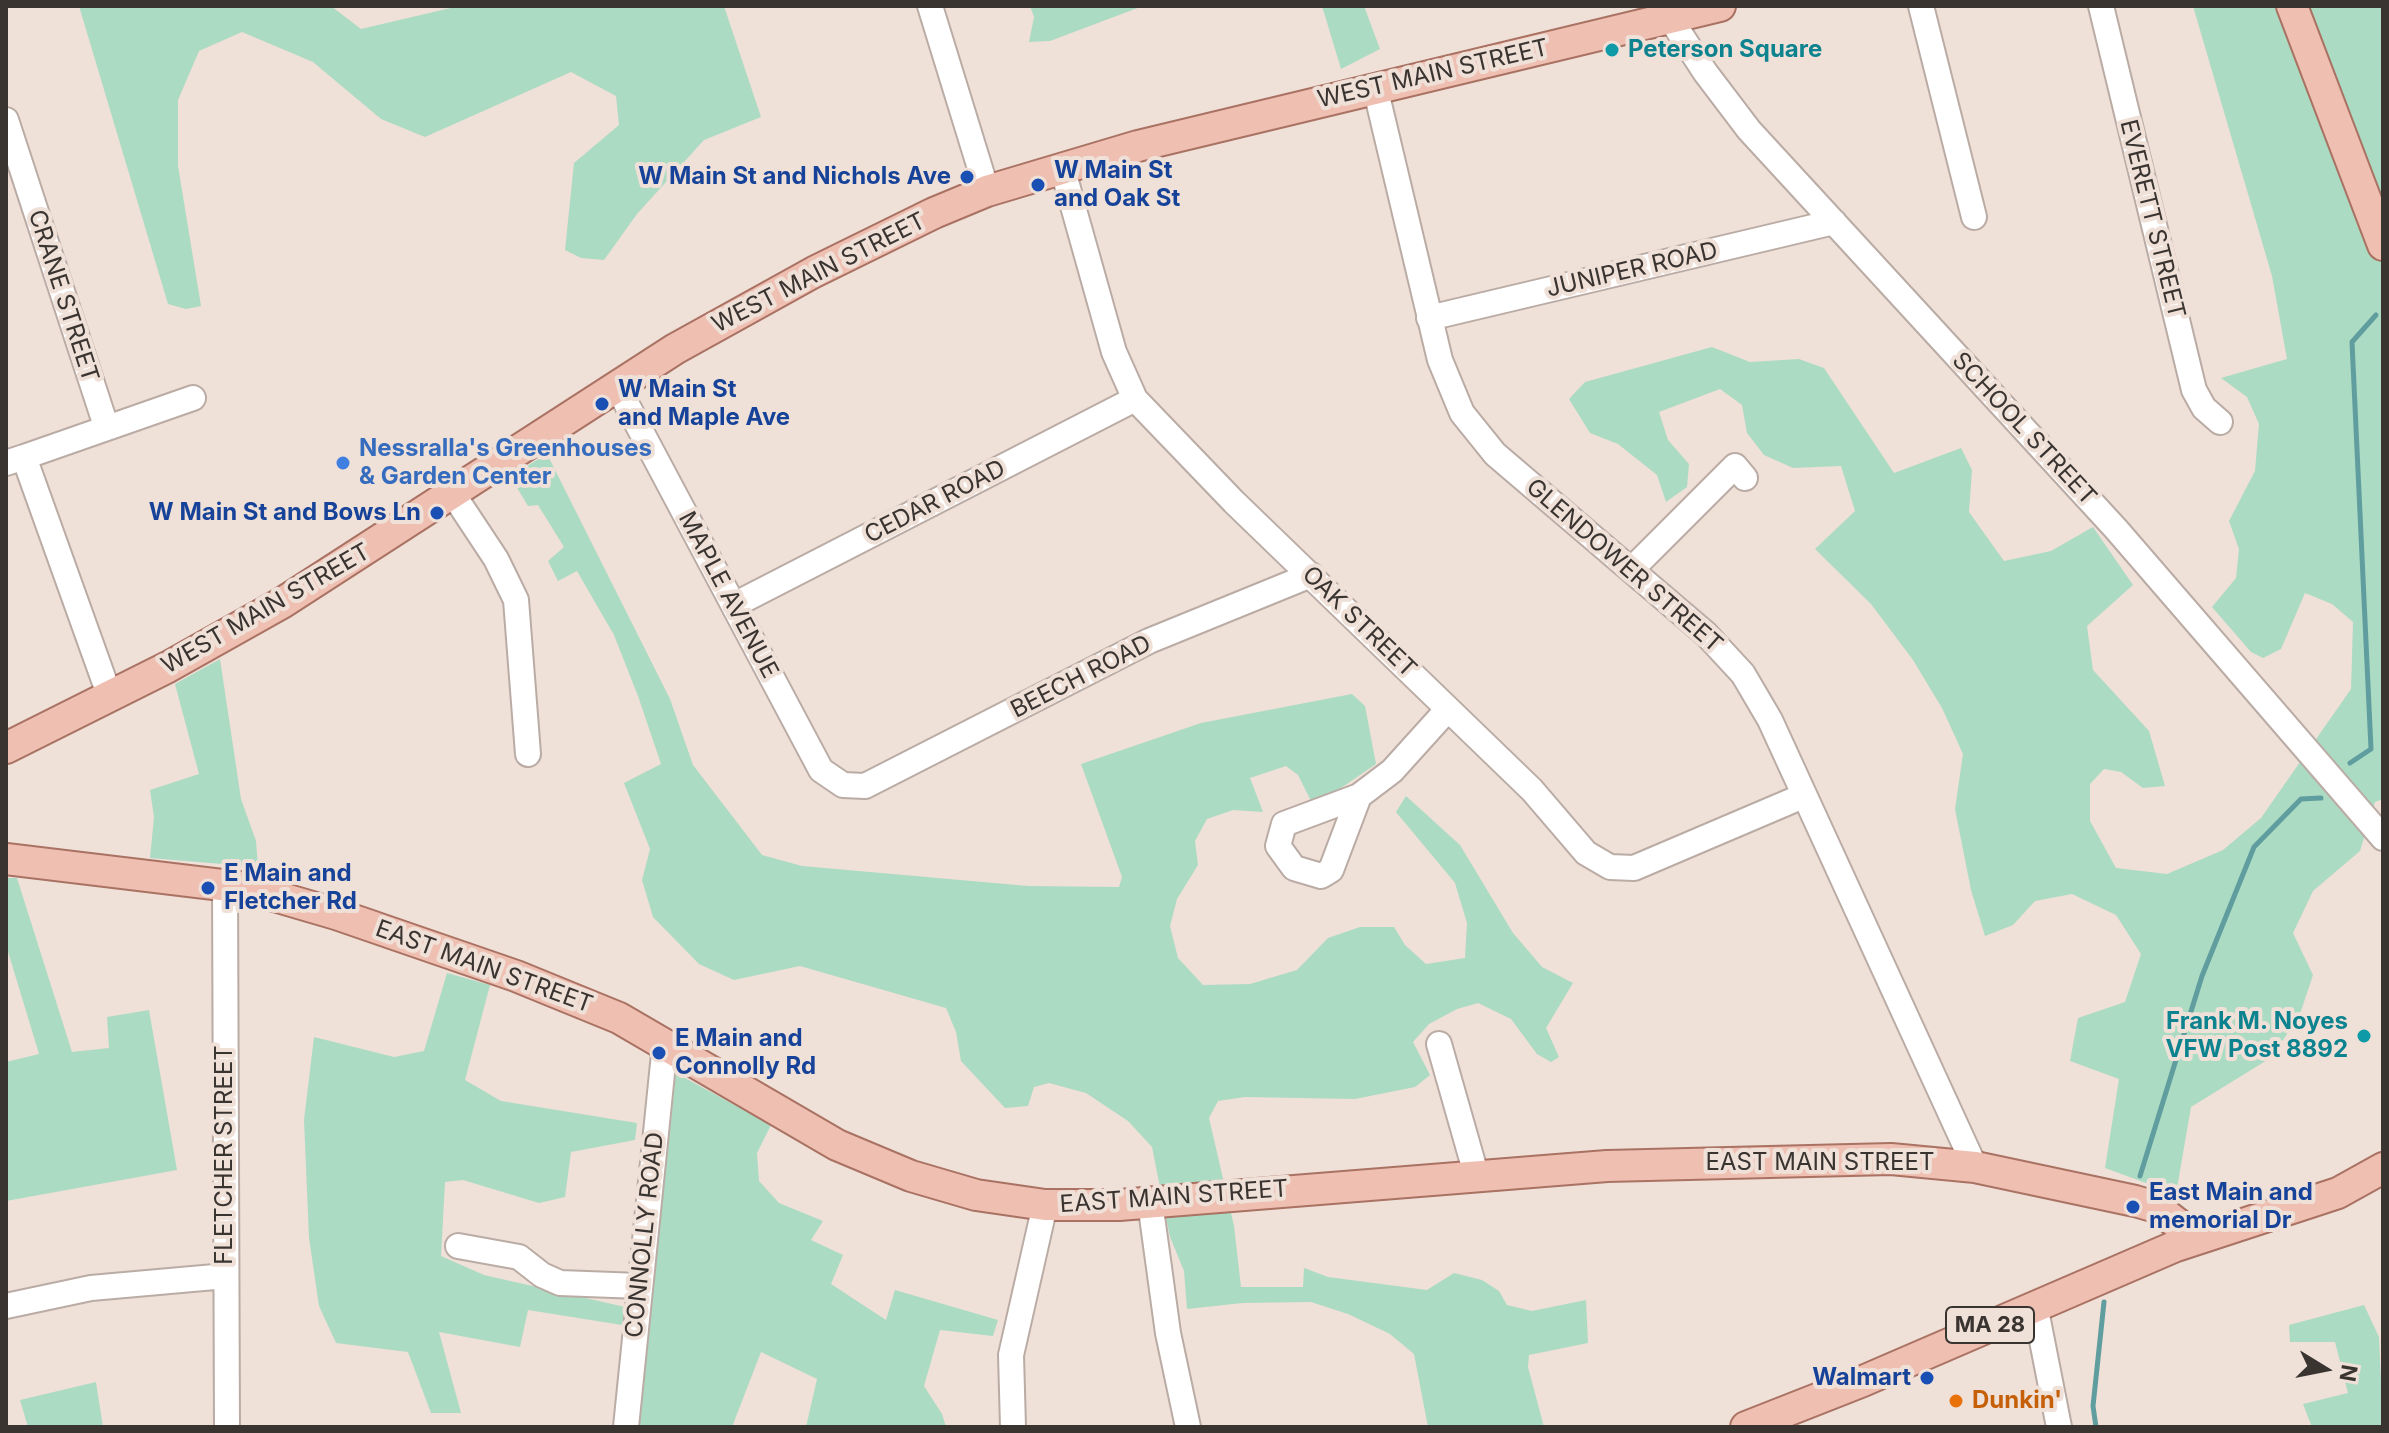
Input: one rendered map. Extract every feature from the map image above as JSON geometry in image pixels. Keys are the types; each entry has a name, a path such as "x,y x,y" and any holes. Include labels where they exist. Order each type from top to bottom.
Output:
{"main road":[{"name":"WEST MAIN STREET","path":"6,748 110,697 282,603 617,386 788,285 880,237 987,191 1062,167 1375,87 1628,16 1670,18 1720,6"},
{"path":"2292,6 2383,245"},
{"name":"EAST MAIN STREET","path":"6,859 225,883 336,914 560,991 665,1044 837,1145 887,1167 951,1189 1045,1205 1150,1202 1476,1174 1636,1165 1891,1159 1975,1167 2156,1207 2196,1238"},
{"name":"MA 28","path":"1746,1427 1863,1381 2196,1238 2338,1193 2383,1168"},
{"name":"MA 28","path":"2338,1193 2383,1192"}],"street":[{"path":"930,6 987,191"},
{"path":"1921,6 1974,217"},
{"name":"EVERETT STREET","path":"2101,6 2194,390 2204,408 2220,422"},
{"name":"SCHOOL STREET","path":"1670,18 1728,105 2116,529 2383,838"},
{"name":"GLENDOWER STREET","path":"1375,87 1429,318 1450,388 1476,434 1495,454 1706,634 1743,674 1770,720 1975,1167"},
{"name":"CRANE STREET","path":"6,120 106,426"},
{"name":"OAK STREET","path":"1062,167 1114,352 1135,399 1234,502 1532,790 1586,853 1610,867 1634,868 1652,863 1803,796"},
{"name":"JUNIPER ROAD","path":"1429,318 1834,222"},
{"name":"MAPLE AVENUE","path":"617,386 821,770 834,781 854,788"},
{"path":"110,697 15,460 193,398"},
{"name":"CEDAR ROAD","path":"734,605 1135,399"},
{"path":"1631,570 1735,466 1745,478"},
{"path":"453,494 496,559 516,600 528,754"},
{"name":"BEECH ROAD","path":"854,788 875,781 1149,641 1311,575"},
{"path":"1359,796 1392,771 1448,709"},
{"name":"FLETCHER STREET","path":"225,883 227,1427"},
{"name":"CONNOLLY ROAD","path":"626,1427 665,1044"},
{"path":"1439,1044 1476,1174"},
{"path":"1150,1202 1168,1335 1188,1427"},
{"path":"1013,1427 1011,1355 1045,1205"},
{"path":"458,1246 519,1257 542,1275 560,1283 640,1286"},
{"path":"6,1306 91,1288 226,1276"},
{"path":"2035,1305 2059,1427"}],"green space":[{"path":"79,6 331,6 361,29 459,6 724,6 761,117 704,140 637,214 604,260 581,258 565,250 574,163 619,125 616,96 571,72 425,137 381,119 313,62 242,32 199,51 178,100 178,166 201,306 186,309 168,304"},
{"path":"1030,6 1143,6 1050,41 1029,42 1034,17"},
{"path":"1322,6 1364,6 1380,49 1341,69"},
{"path":"2193,6 2383,6 2383,799 2375,802 2360,851 2313,891 2293,933 2313,975 2300,1014 2272,1057 2191,1107 2176,1194 2105,1168 2119,1079 2070,1061 2078,1018 2125,1002 2141,954 2116,915 2072,894 2035,901 2013,925 1985,936 1971,890 1955,809 1963,754 1942,708 1913,660 1871,604 1815,549 1855,511 1841,466 1793,468 1764,455 1747,433 1742,405 1720,389 1659,412 1668,440 1689,464 1687,487 1666,502 1657,475 1618,444 1590,433 1569,399 1585,382 1712,347 1750,362 1799,359 1824,368 1894,473 1961,448 1972,470 1969,512 2004,561 2051,551 2093,527 2133,585 2087,626 2093,670 2149,731 2165,786 2143,788 2121,772 2104,769 2090,784 2090,821 2116,868 2167,874 2223,850 2261,818 2351,689 2353,622 2332,604 2305,593 2281,649 2263,658 2251,652 2212,607 2236,578 2239,549 2229,521 2255,471 2259,424 2247,397 2221,378 2287,359 2272,276"},
{"path":"547,454 670,699 693,765 762,855 802,866 1028,886 1119,887 1122,877 1081,764 1201,723 1352,694 1365,706 1376,764 1338,790 1311,801 1298,775 1286,766 1250,778 1263,812 1233,810 1207,819 1195,841 1198,865 1177,899 1170,926 1178,958 1203,985 1250,984 1297,970 1328,938 1360,927 1394,927 1405,945 1426,964 1465,958 1467,923 1455,883 1396,812 1406,796 1460,845 1513,933 1542,967 1573,983 1546,1028 1559,1057 1551,1062 1537,1054 1511,1019 1478,1003 1457,1009 1429,1024 1413,1042 1430,1075 1415,1087 1355,1099 1245,1097 1218,1101 1209,1118 1234,1226 1241,1287 1303,1287 1304,1268 1328,1277 1427,1290 1454,1273 1482,1280 1499,1291 1507,1305 1532,1311 1586,1300 1588,1343 1529,1355 1528,1367 1544,1427 1428,1427 1414,1354 1390,1334 1348,1314 1311,1302 1243,1303 1187,1309 1184,1271 1170,1237 1152,1147 1128,1121 1086,1093 1049,1083 1034,1087 1028,1106 1005,1108 961,1061 956,1032 946,1008 800,966 734,980 699,964 653,917 642,880 650,849 624,783 661,764 638,696 614,635 577,571 558,581 548,561 564,547 538,505 528,506 510,476"},
{"path":"220,659 241,799 256,841 258,867 150,858 154,817 150,790 199,774 175,684"},
{"path":"6,878 17,878 72,1052 109,1048 107,1017 149,1010 177,1170 6,1201 6,1062 39,1054 6,945"},
{"path":"447,973 490,985 465,1080 501,1101 637,1123 635,1140 571,1152 565,1197 539,1203 463,1180 445,1182 441,1256 484,1275 625,1307 622,1325 528,1310 520,1347 439,1332 461,1413 431,1413 408,1352 336,1343 319,1306 309,1238 304,1120 314,1037 394,1057 424,1051"},
{"path":"676,1073 771,1125 757,1153 759,1181 779,1203 823,1221 811,1240 843,1255 831,1284 886,1320 895,1290 998,1320 993,1336 940,1330 924,1386 942,1414 946,1427 806,1427 817,1379 761,1352 732,1427 638,1427"},
{"path":"2364,1305 2379,1337 2383,1427 2312,1427 2303,1404 2348,1393 2335,1342 2290,1342 2289,1325"},
{"path":"96,1382 103,1427 28,1427 20,1400"}],"waterway":[{"path":"2350,763 2371,749 2352,342 2376,315"},
{"path":"2140,1176 2202,976 2254,847 2301,799 2321,798"},
{"path":"2096,1427 2093,1406 2104,1302"}],"place":[{"name":"Peterson Square","path":"1612,50"},
{"name":"W Main St and Nichols Ave","path":"967,177"},
{"name":"W Main St and Oak St","path":"1038,185"},
{"name":"W Main St and Maple Ave","path":"602,404"},
{"name":"Nessralla's Greenhouses & Garden Center","path":"343,463"},
{"name":"W Main St and Bows Ln","path":"437,513"},
{"name":"E Main and Fletcher Rd","path":"208,888"},
{"name":"Frank M. Noyes VFW Post 8892","path":"2364,1036"},
{"name":"E Main and Connolly Rd","path":"659,1053"},
{"name":"East Main and memorial Dr","path":"2133,1207"},
{"name":"Walmart","path":"1927,1378"},
{"name":"Dunkin'","path":"1956,1401"}]}
